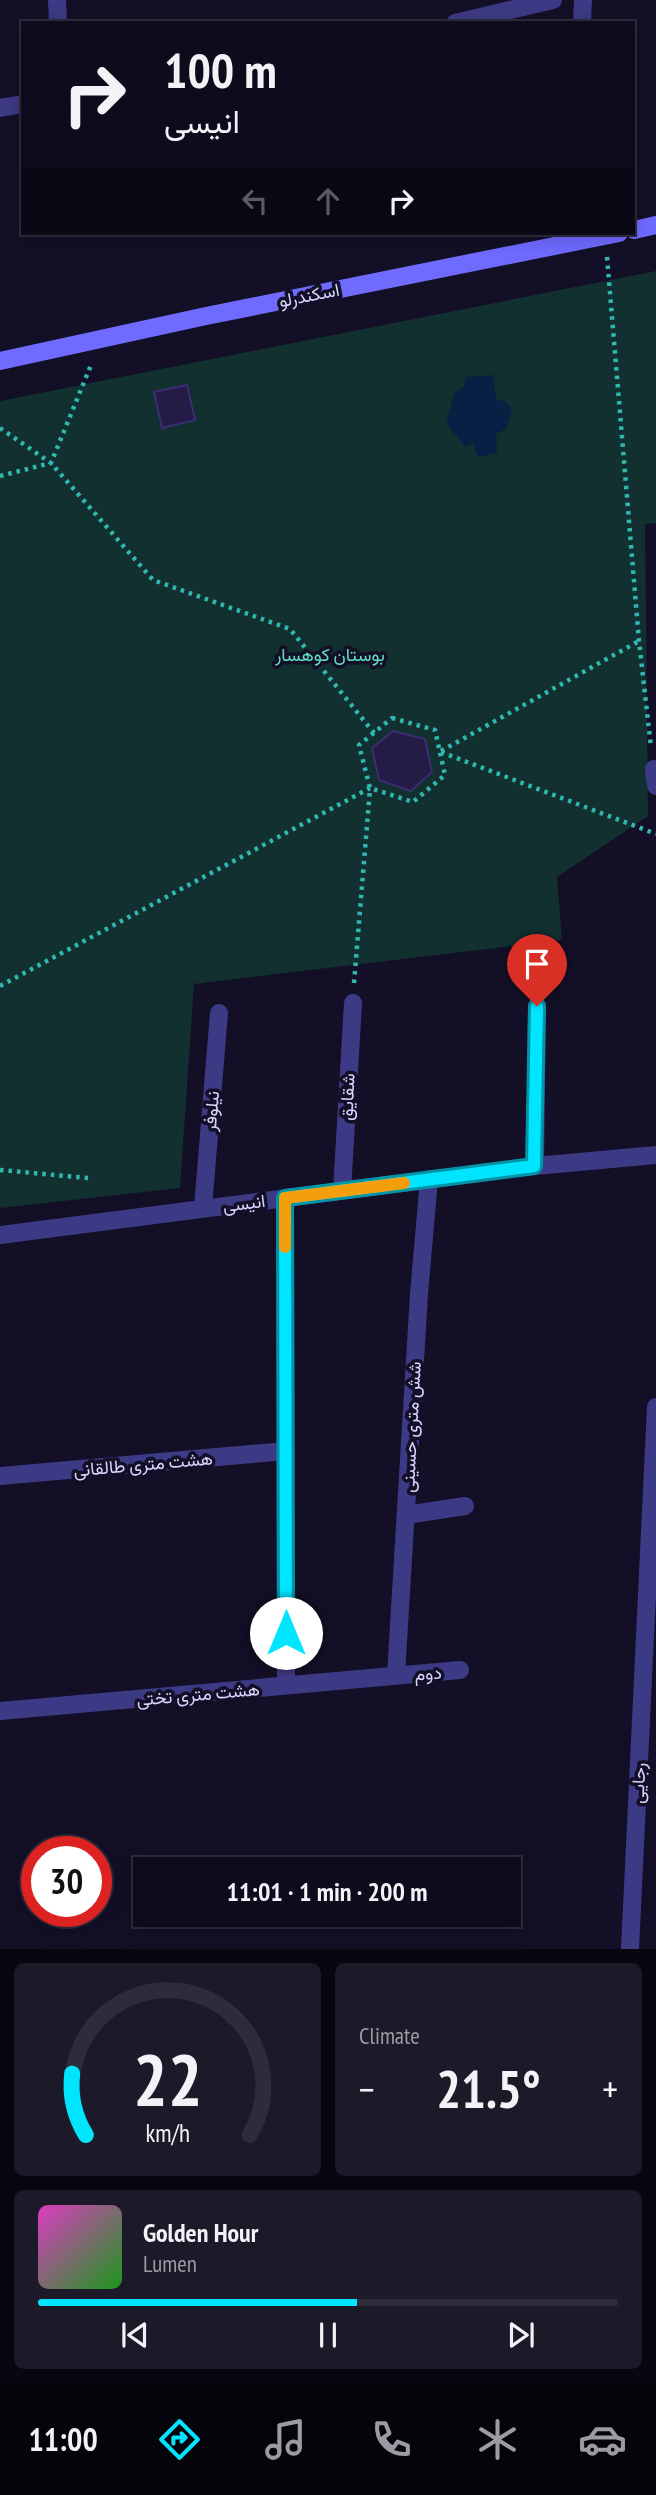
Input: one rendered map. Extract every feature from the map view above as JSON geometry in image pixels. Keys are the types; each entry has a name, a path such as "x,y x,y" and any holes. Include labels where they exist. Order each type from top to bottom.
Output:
{"main road":[{"path":"635,230 656,225"},
{"name":"اسکندرلو","path":"0,361 578,237 601,235"}],"street":[{"path":"57,0 58,21"},
{"path":"464,21 553,0"},
{"path":"582,21 583,0"},
{"path":"0,108 21,104"},
{"name":"شقایق","path":"342,1191 353,1003"},
{"path":"534,1166 537,1006"},
{"name":"نیلوفر","path":"204,1208 219,1013"},
{"name":"انیسی","path":"0,1234 534,1166 656,1155"},
{"name":"شش متری حسینی","path":"396,1675 419,1294 429,1179"},
{"path":"285,1198 286,1685"},
{"name":"رجایی","path":"630,1949 656,1407"},
{"name":"هشت متری طالقانی","path":"0,1476 286,1451"},
{"path":"405,1515 465,1506"},
{"name":"دوم","path":"396,1675 460,1670"},
{"name":"هشت متری تختی","path":"0,1710 396,1675"}],"path":[{"path":"613,235 639,640 655,778"},
{"path":"51,463 102,338"},
{"path":"0,428 51,463 153,580 290,629 374,733"},
{"path":"0,476 51,463"},
{"path":"440,751 639,640"},
{"path":"0,986 370,788 413,802 445,775 435,730 392,718 359,745 370,788 353,1003"},
{"path":"440,751 656,834"},
{"path":"0,1170 88,1178"}],"green space":[{"name":"بوستان کوهسار","path":"656,271 656,523 645,524 648,816 557,877 562,940 194,984 180,1188 0,1208 0,401"}],"water":[{"path":"493,375 496,399 508,403 512,411 506,429 496,434 497,453 478,457 473,444 465,447 446,423 455,392 464,387 466,377"}],"building":[{"path":"187,385 195,420 162,428 154,392"},
{"path":"393,731 425,739 432,772 411,791 379,780 372,748"}],"slow traffic":[{"path":"285,1247 285,1198 404,1183"}],"route":[{"path":"286,1633 285,1198 534,1166 537,1006"}]}
